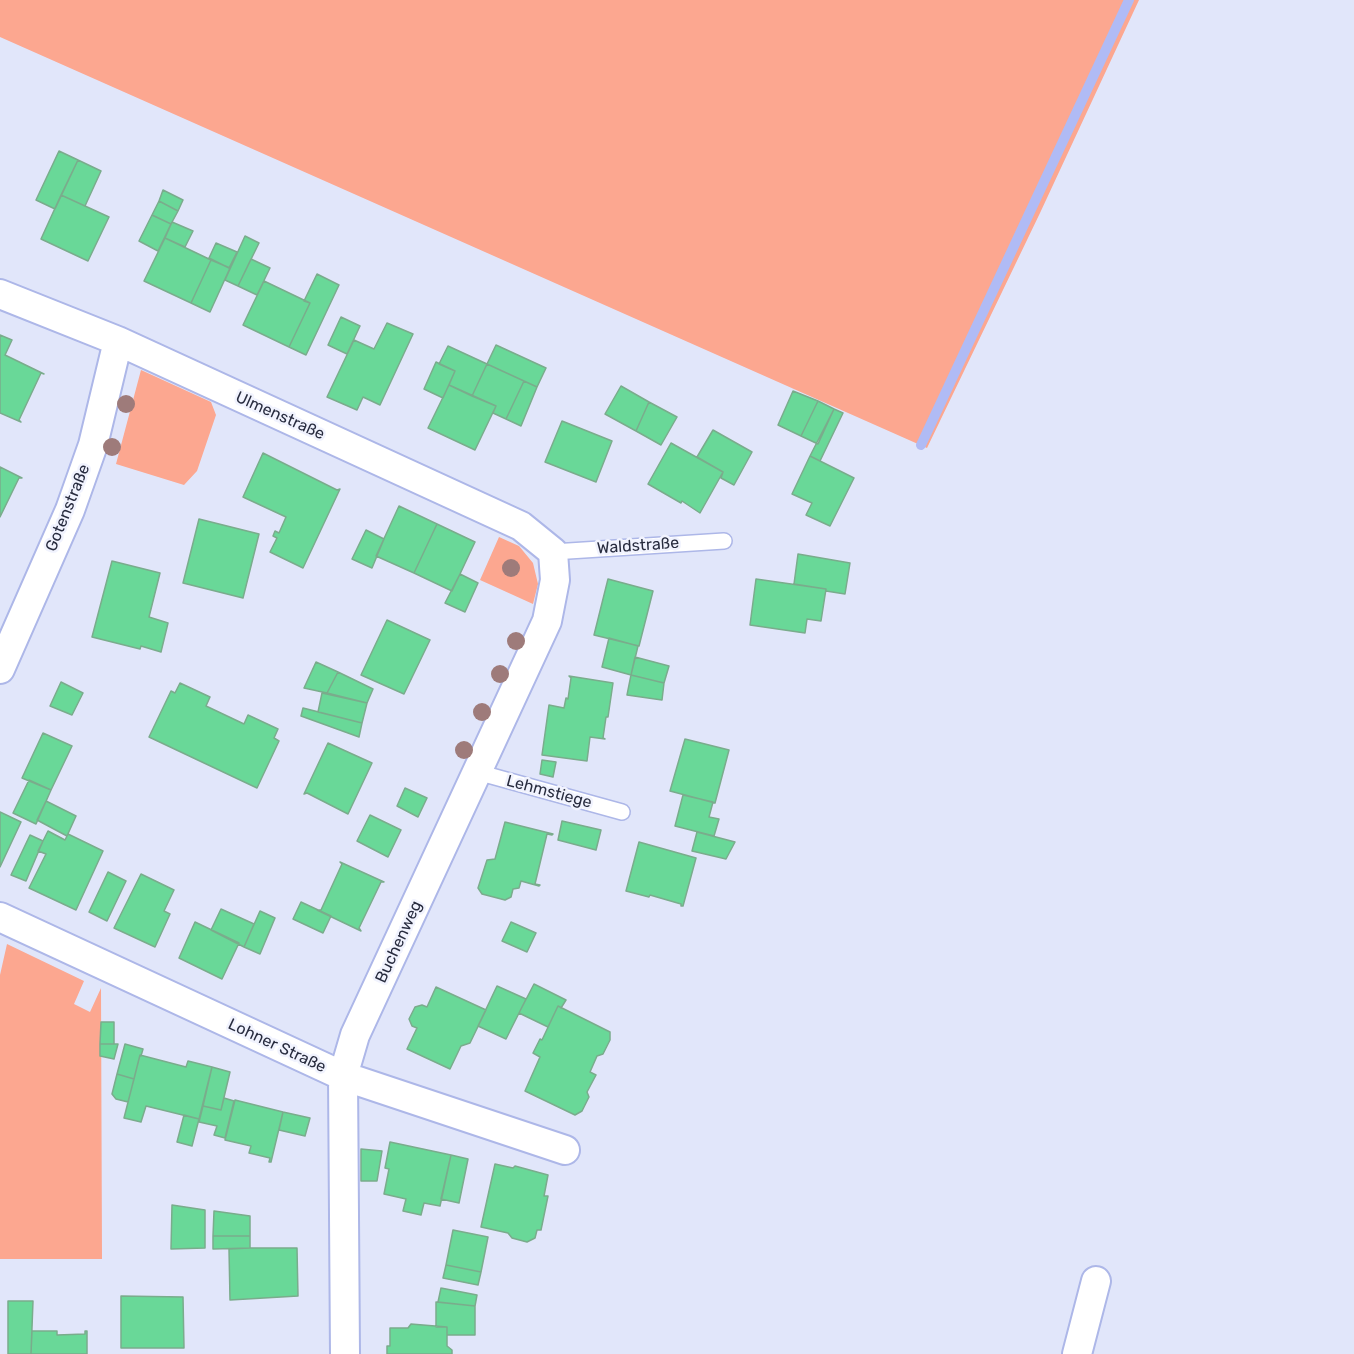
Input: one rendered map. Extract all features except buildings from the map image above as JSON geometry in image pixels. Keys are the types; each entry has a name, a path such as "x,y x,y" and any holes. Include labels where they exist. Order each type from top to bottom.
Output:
{"street":[{"name":"Ulmenstraße","path":"0,294 118,341 521,526 553,552"},
{"name":"Gotenstraße","path":"0,669 73,500 93,446 118,341"},
{"name":"Buchenweg","path":"345,1354 343,1076 355,1035 547,621 555,580 553,552"},
{"name":"Lohner Straße","path":"0,917 343,1076 565,1150"},
{"path":"1077,1354 1096,1281"}],"lane":[{"name":"Waldstraße","path":"553,552 724,541"},
{"name":"Lehmstiege","path":"477,772 622,812"}],"shaded area":[{"path":"0,0 1139,0 927,448 0,37"},
{"path":"141,370 211,402 216,415 197,471 184,485 116,464"},
{"path":"499,537 519,546 533,563 538,584 533,604 480,580"},
{"path":"7,944 84,981 74,1004 90,1012 101,988 102,1259 0,1259 0,975"}],"waterway":[{"path":"921,445 1129,0"}]}
